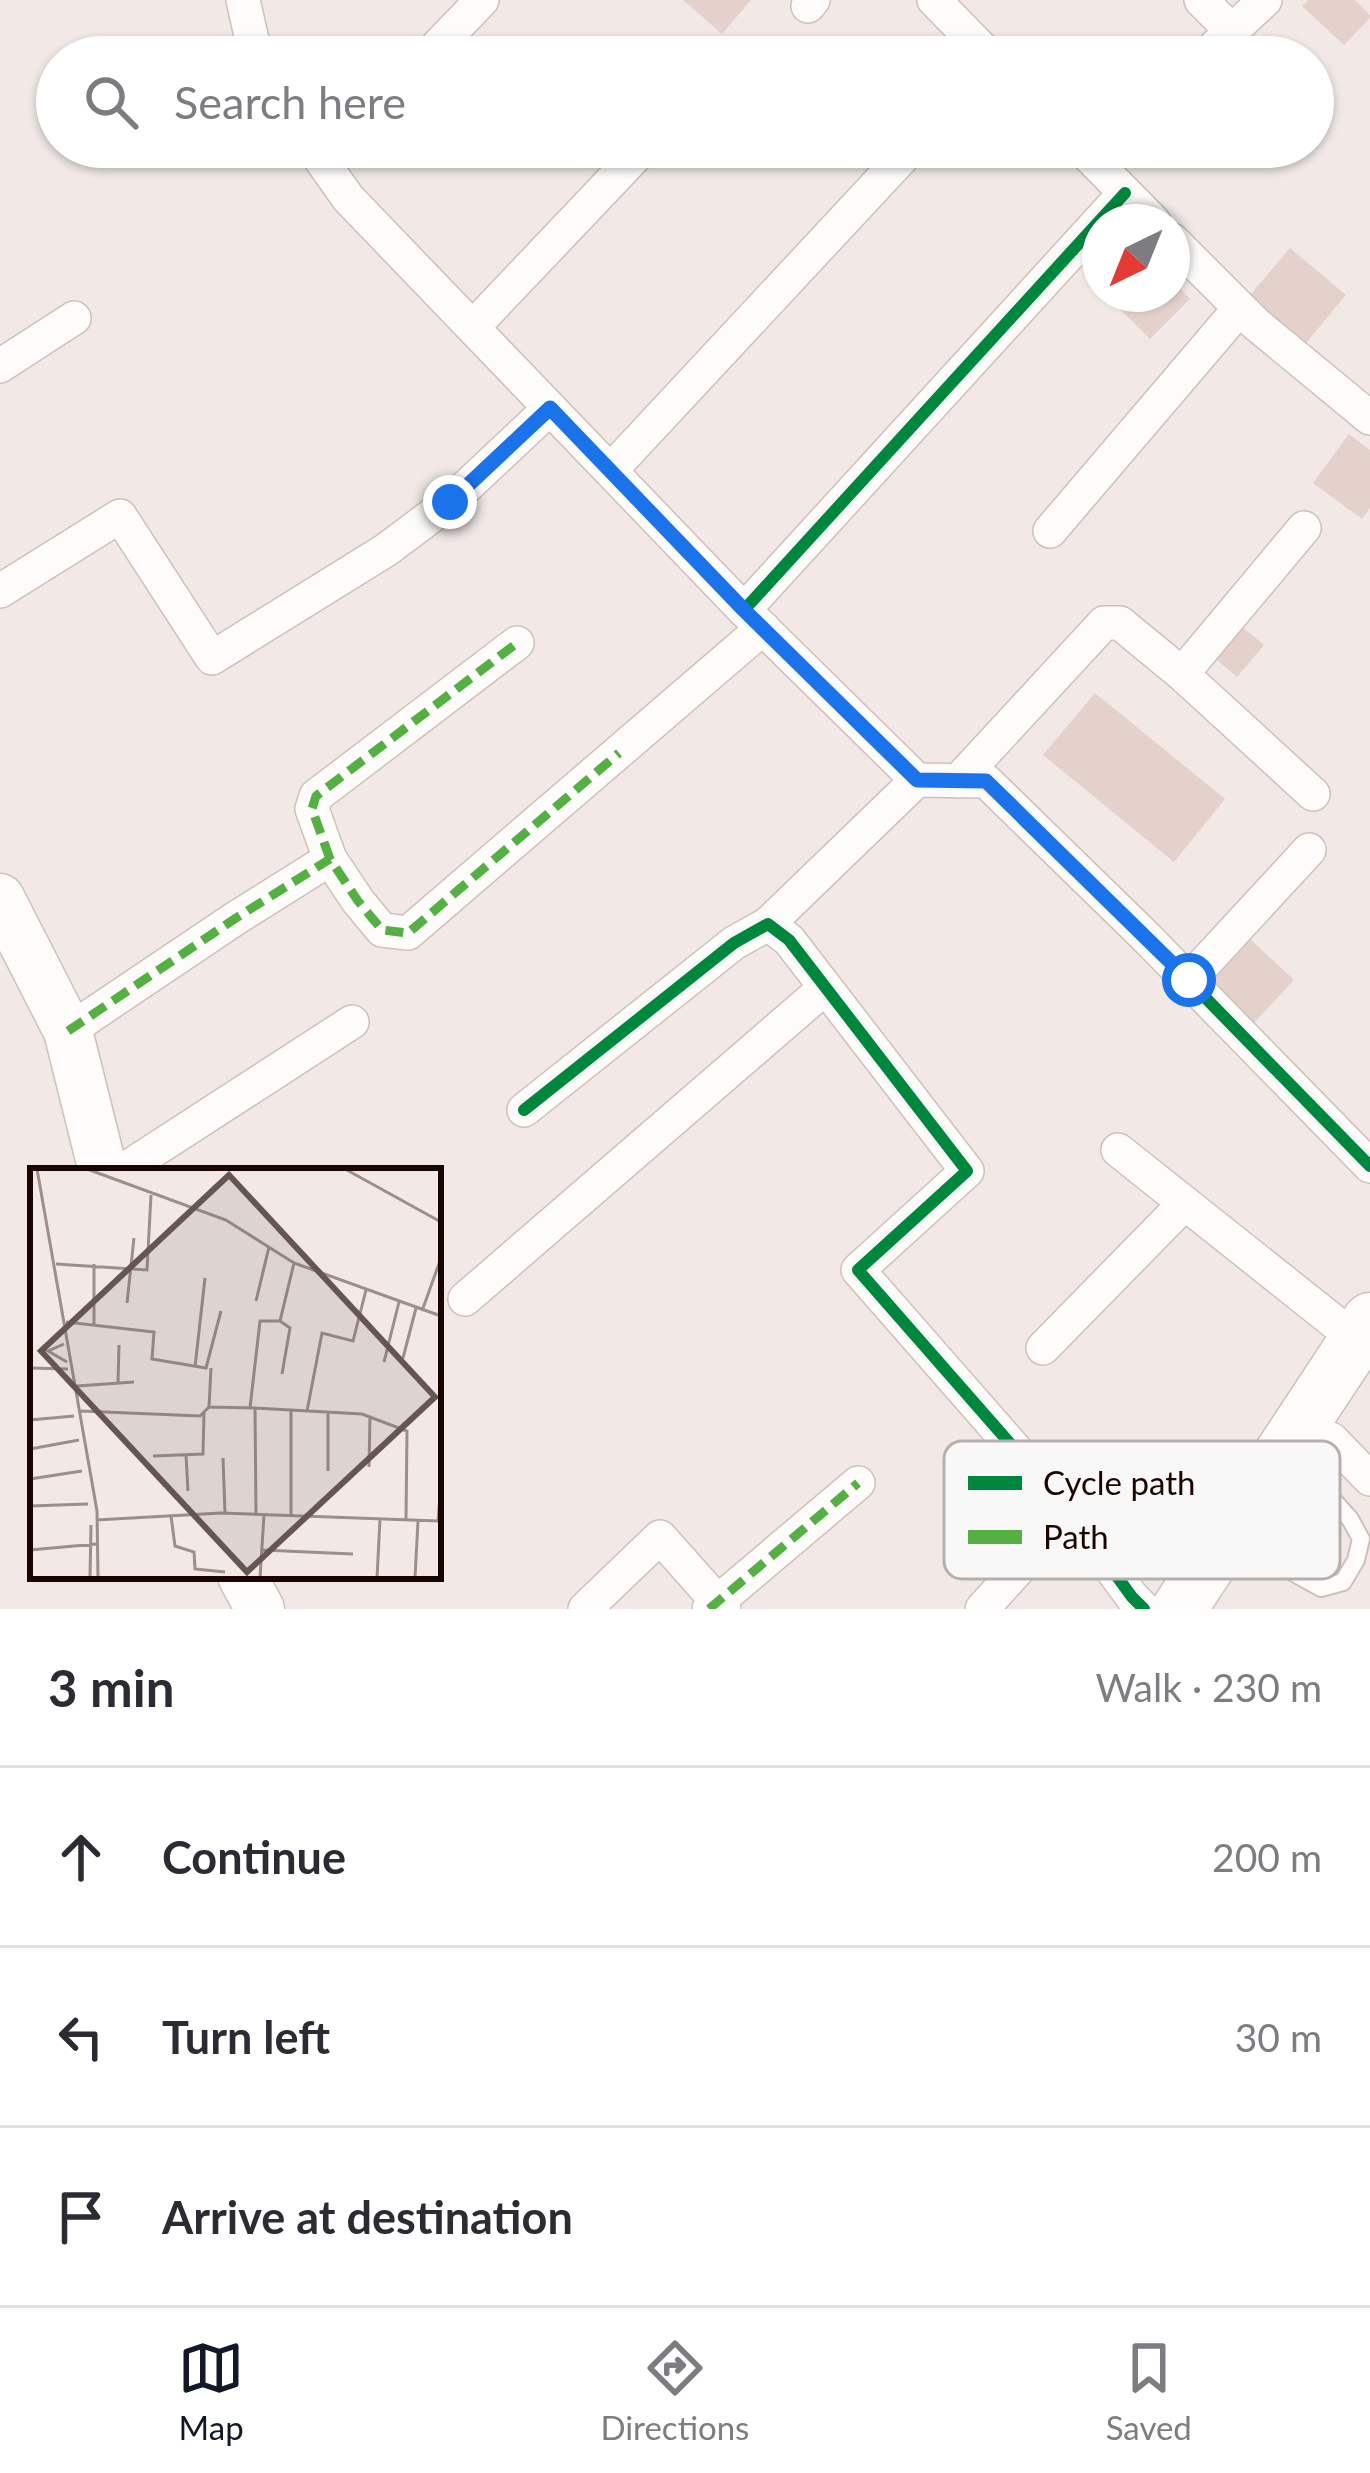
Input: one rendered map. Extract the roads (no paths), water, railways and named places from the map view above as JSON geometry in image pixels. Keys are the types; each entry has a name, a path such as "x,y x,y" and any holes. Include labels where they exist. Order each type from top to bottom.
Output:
{"main road":[{"path":"1325,1441 1366,1349"},
{"path":"1300,1441 1366,1349"},
{"path":"1179,1609 1201,1579"},
{"path":"1211,1609 1232,1579"}],"street":[{"path":"242,0 251,36"},
{"path":"447,36 482,0"},
{"path":"934,0 969,36"},
{"path":"1201,0 1232,31"},
{"path":"1227,36 1265,0"},
{"path":"332,168 348,198 754,619 917,780 986,781 1370,1166"},
{"path":"473,327 624,168"},
{"path":"610,470 893,168"},
{"path":"1106,168 1137,204"},
{"path":"517,644 316,796 312,809 330,859 382,930 408,933 754,619 1126,193"},
{"path":"1190,258 1240,308 1370,418"},
{"path":"1050,531 1240,308"},
{"path":"0,366 74,318"},
{"path":"0,591 120,516 212,658 386,550 450,502 550,408"},
{"path":"1182,674 1304,528"},
{"path":"958,781 1104,623 1120,623 1313,794"},
{"path":"524,1110 734,943 769,924 917,780"},
{"path":"1189,980 1310,850"},
{"path":"68,1031 330,859"},
{"path":"0,898 68,1031 102,1168"},
{"path":"769,924 788,940 967,1171 858,1270 1008,1441"},
{"path":"465,1299 825,988"},
{"path":"127,1168 352,1022"},
{"path":"1118,1150 1366,1349"},
{"path":"1043,1348 1185,1203"},
{"path":"1340,1465 1370,1479"},
{"path":"585,1609 660,1537 717,1606 858,1484"},
{"path":"244,1579 260,1609"},
{"path":"982,1609 1009,1579"},
{"path":"1118,1579 1144,1609"}],"lane":[{"path":"1306,1579 1322,1588 1343,1582 1355,1560 1361,1539 1340,1498"}]}
